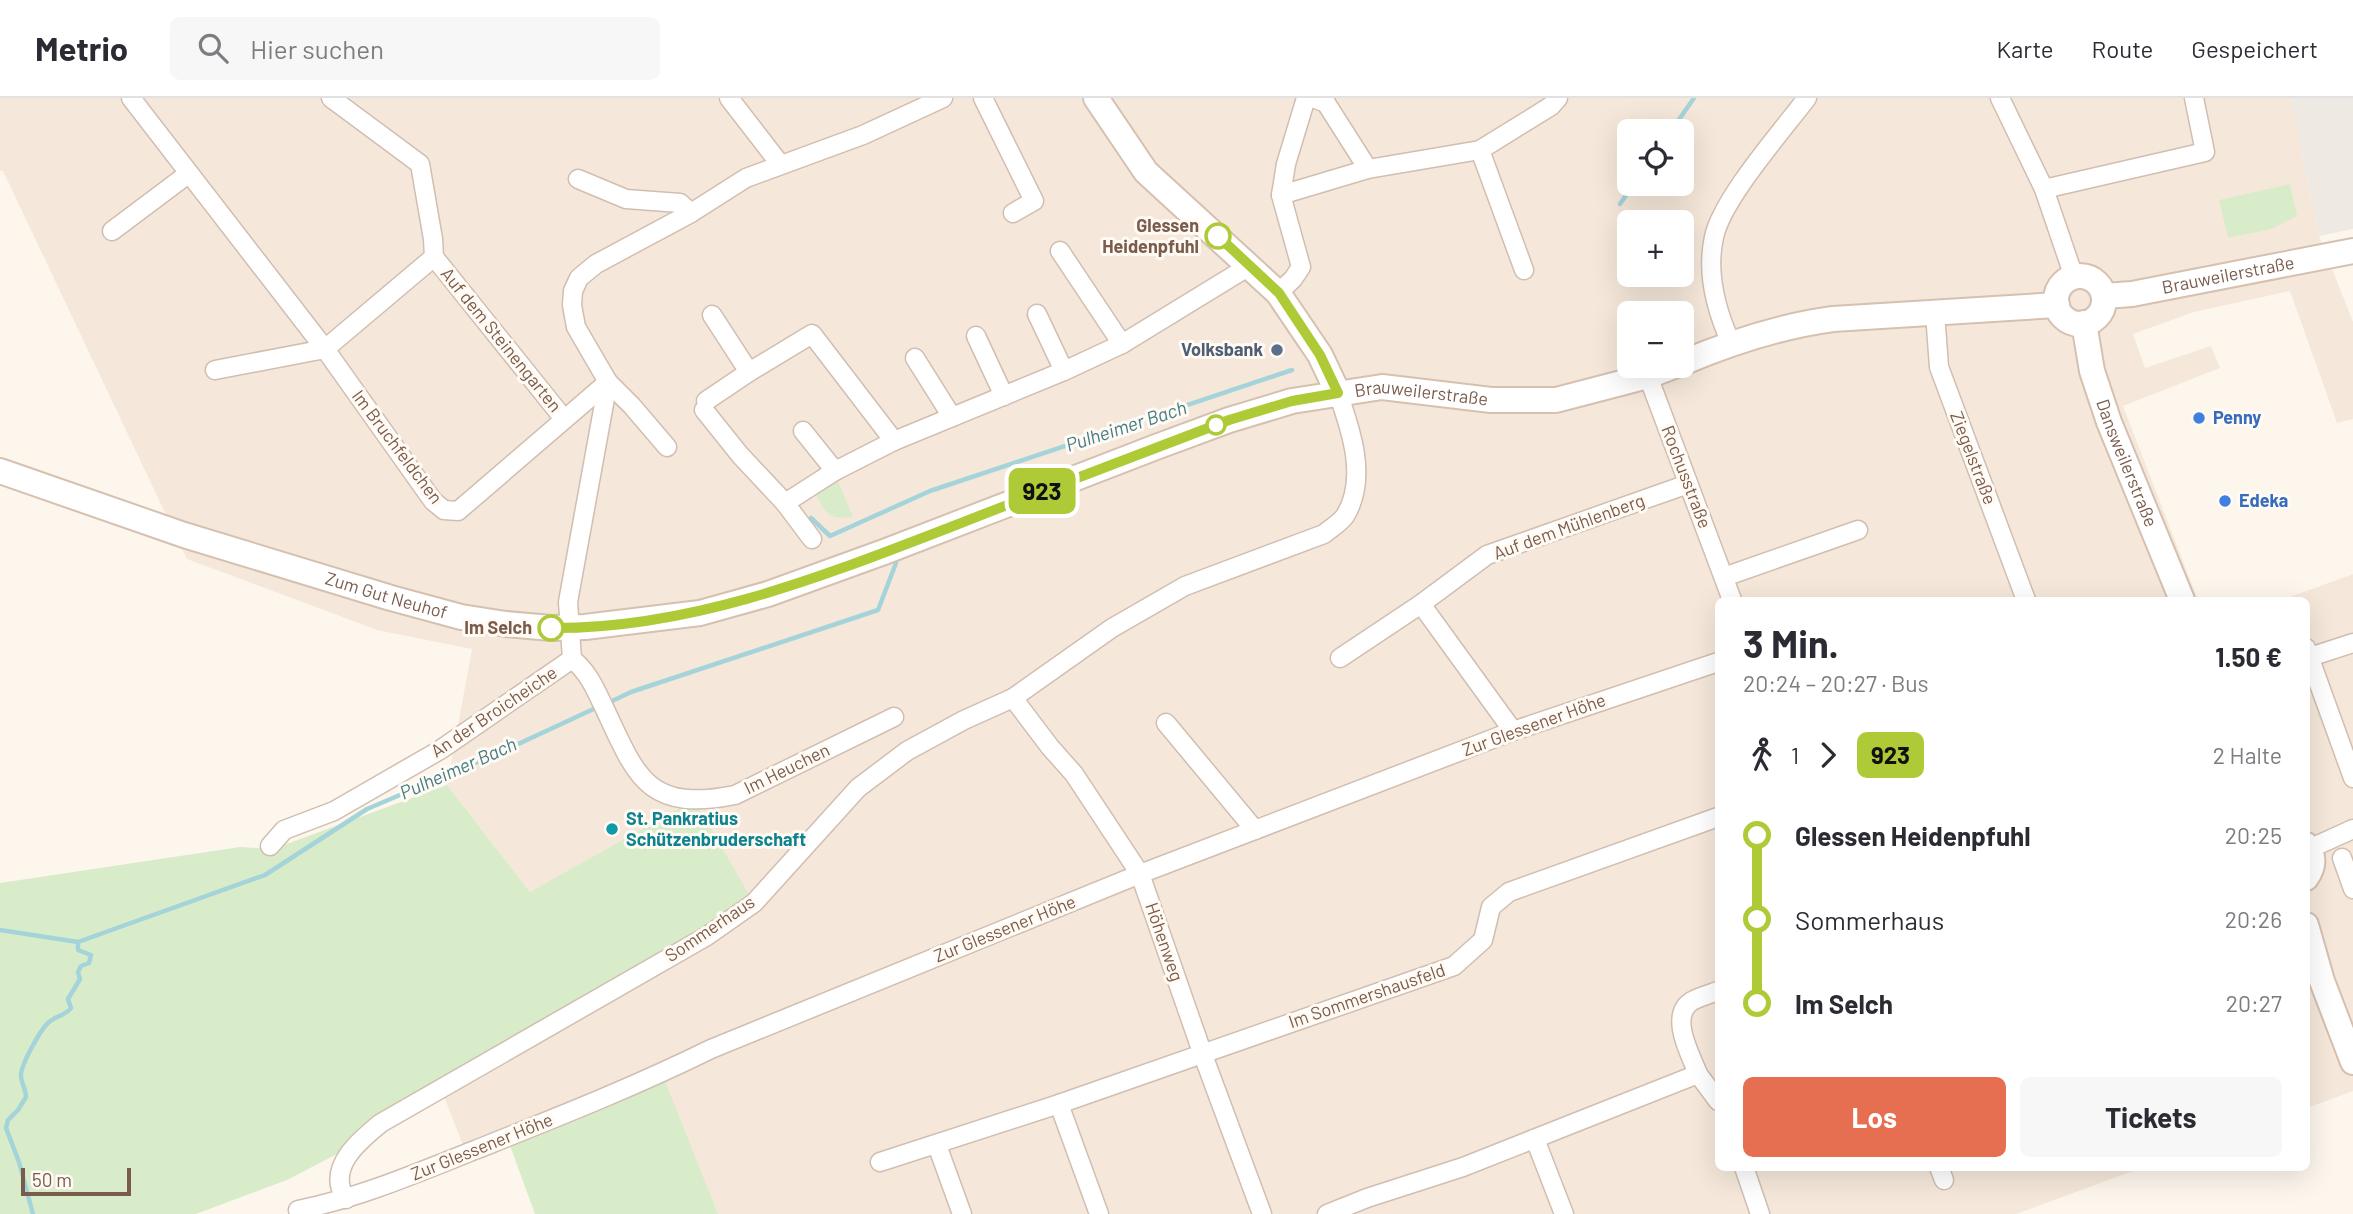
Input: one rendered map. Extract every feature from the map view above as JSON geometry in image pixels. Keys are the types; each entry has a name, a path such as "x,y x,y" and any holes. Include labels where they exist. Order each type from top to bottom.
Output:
{"main road":[{"name":"Brauweilerstraße","path":"1096,98 1146,172 1279,293 1320,355 1338,393 1382,387 1491,400 1556,400 1640,378"},
{"name":"Brauweilerstraße","path":"2104,296 2353,251"},
{"path":"2074,277 2090,278 2101,288 2104,296 2102,310 2084,323 2070,321 2057,305 2058,291 2074,277"},
{"path":"1694,358 1731,343 1806,322 2057,305"},
{"name":"Dansweilerstraße","path":"2084,323 2092,371 2109,422 2181,597"},
{"name":"Zum Gut Neuhof","path":"0,471 184,535 391,598 472,618 535,627 570,628 700,613 768,594 1229,420 1292,401 1338,393"},
{"path":"2310,939 2322,981 2353,1062"}],"street":[{"name":"Im Bruchfeldchen","path":"131,98 325,349 433,502 444,510 458,511 564,419 604,377"},
{"name":"Auf dem Steinengarten","path":"331,98 420,164 434,257 564,419"},
{"path":"729,98 780,164"},
{"path":"667,447 604,377 576,327 572,305 573,291 579,278 596,264 691,213 746,178 863,135 943,98"},
{"path":"984,98 1034,201 1013,214"},
{"path":"1279,293 1301,267 1281,195 1286,164 1306,98"},
{"path":"1313,98 1326,103 1368,169"},
{"path":"1281,195 1368,169 1480,150 1550,106 1558,98"},
{"path":"1731,343 1722,322 1710,272 1714,236 1742,184 1807,98"},
{"path":"2000,98 2044,189 2074,277"},
{"path":"2044,189 2205,152 2194,98"},
{"path":"1480,150 1524,270"},
{"path":"112,231 188,174"},
{"path":"578,179 626,199 680,203 691,213"},
{"path":"1060,251 1122,344"},
{"path":"215,370 325,349 434,257"},
{"path":"785,503 835,471 894,441 1064,371 1122,344 1251,265"},
{"name":"Ziegelstraße","path":"1935,313 1939,367 2025,597"},
{"path":"1037,314 1064,371"},
{"path":"712,315 749,372"},
{"path":"812,539 785,503 740,455 705,405 749,372 812,334 894,441"},
{"path":"976,336 1004,396"},
{"path":"915,358 952,416"},
{"path":"572,659 568,602 604,377"},
{"name":"Rochusstraße","path":"1649,378 1731,597"},
{"name":"Sommerhaus","path":"346,1199 341,1192 342,1168 348,1154 363,1137 382,1123 707,936 754,903 858,788 907,751 964,720 1013,698 1112,628 1185,586 1324,534 1343,519 1353,501 1356,472 1350,428 1338,393"},
{"path":"803,431 835,471"},
{"name":"Auf dem Mühlenberg","path":"1340,658 1421,604 1487,555 1688,484"},
{"path":"1724,577 1858,530"},
{"path":"1421,604 1513,731"},
{"path":"2310,653 2353,643"},
{"name":"Im Heuchen","path":"572,659 589,677 620,746 633,768 652,789 683,800 735,795 894,716"},
{"name":"An der Broicheiche","path":"270,846 284,830 334,811 440,750 572,659"},
{"path":"2310,659 2353,778"},
{"name":"Zur Glessener Höhe","path":"298,1210 346,1199 504,1138 662,1073 735,1039 1140,874 1513,731 1715,663"},
{"name":"Höhenweg","path":"1013,698 1074,774 1140,874 1262,1214"},
{"path":"1166,723 1255,830"},
{"name":"Im Sommershausfeld","path":"880,1162 1203,1055 1454,966 1483,940 1491,907 1509,892 1715,818"},
{"path":"2310,846 2353,829"},
{"path":"2342,858 2353,889"},
{"path":"1715,992 1691,1001 1683,1010 1681,1027 1698,1074 1715,1097"},
{"path":"1327,1214 1370,1206 1698,1074"},
{"path":"1059,1104 1099,1214"},
{"path":"1535,1139 1564,1214"},
{"path":"937,1145 962,1214"},
{"path":"1745,1171 1760,1214"}],"shaded area":[{"path":"0,98 2291,98 2319,236 2353,322 2353,419 2337,423 2290,291 2194,312 2133,334 2145,368 2211,346 2220,368 2123,406 2197,597 1715,597 1715,1171 2133,1171 2016,1214 718,1214 661,1073 466,1153 441,1089 568,872 530,892 447,785 472,649 377,630 187,559 3,171 0,171"},
{"path":"2291,98 2353,98 2353,229 2319,236"},
{"path":"2353,574 2353,1091 2310,1107 2310,597 2290,597"}],"green space":[{"path":"2290,184 2297,216 2271,229 2228,238 2219,200"},
{"path":"837,479 853,517 829,514 815,492"},
{"path":"447,785 530,892 694,800 754,903 339,1153 287,1180 196,1214 0,1214 0,883 240,847 273,849"},
{"path":"663,1076 718,1214 535,1214 508,1140"}],"waterway":[{"name":"Pulheimer Bach","path":"1679,119 1694,98"},
{"name":"Pulheimer Bach","path":"1620,204 1626,196"},
{"name":"Pulheimer Bach","path":"811,518 830,536 930,491 1292,370"},
{"name":"Pulheimer Bach","path":"608,703 631,692 878,610 896,563"},
{"name":"Pulheimer Bach","path":"0,930 78,942 265,875 367,809 600,706"},
{"path":"33,1214 19,1162 6,1128 8,1120 26,1097 21,1076 27,1056 48,1023 71,1008 68,999 80,979 78,972 81,966 89,963 91,955 78,950 78,942"}],"bus line":[{"name":"923","path":"551,628 601,626 700,613 768,594 1229,420 1292,401 1338,393 1320,355 1279,293 1218,236"}],"place":[{"name":"Glessen Heidenpfuhl","path":"1218,236"},
{"name":"Volksbank","path":"1277,350"},
{"name":"Penny","path":"2199,418"},
{"name":"Edeka","path":"2225,501"},
{"name":"Im Selch","path":"551,628"},
{"name":"St. Pankratius Schützenbruderschaft","path":"612,829"}]}
